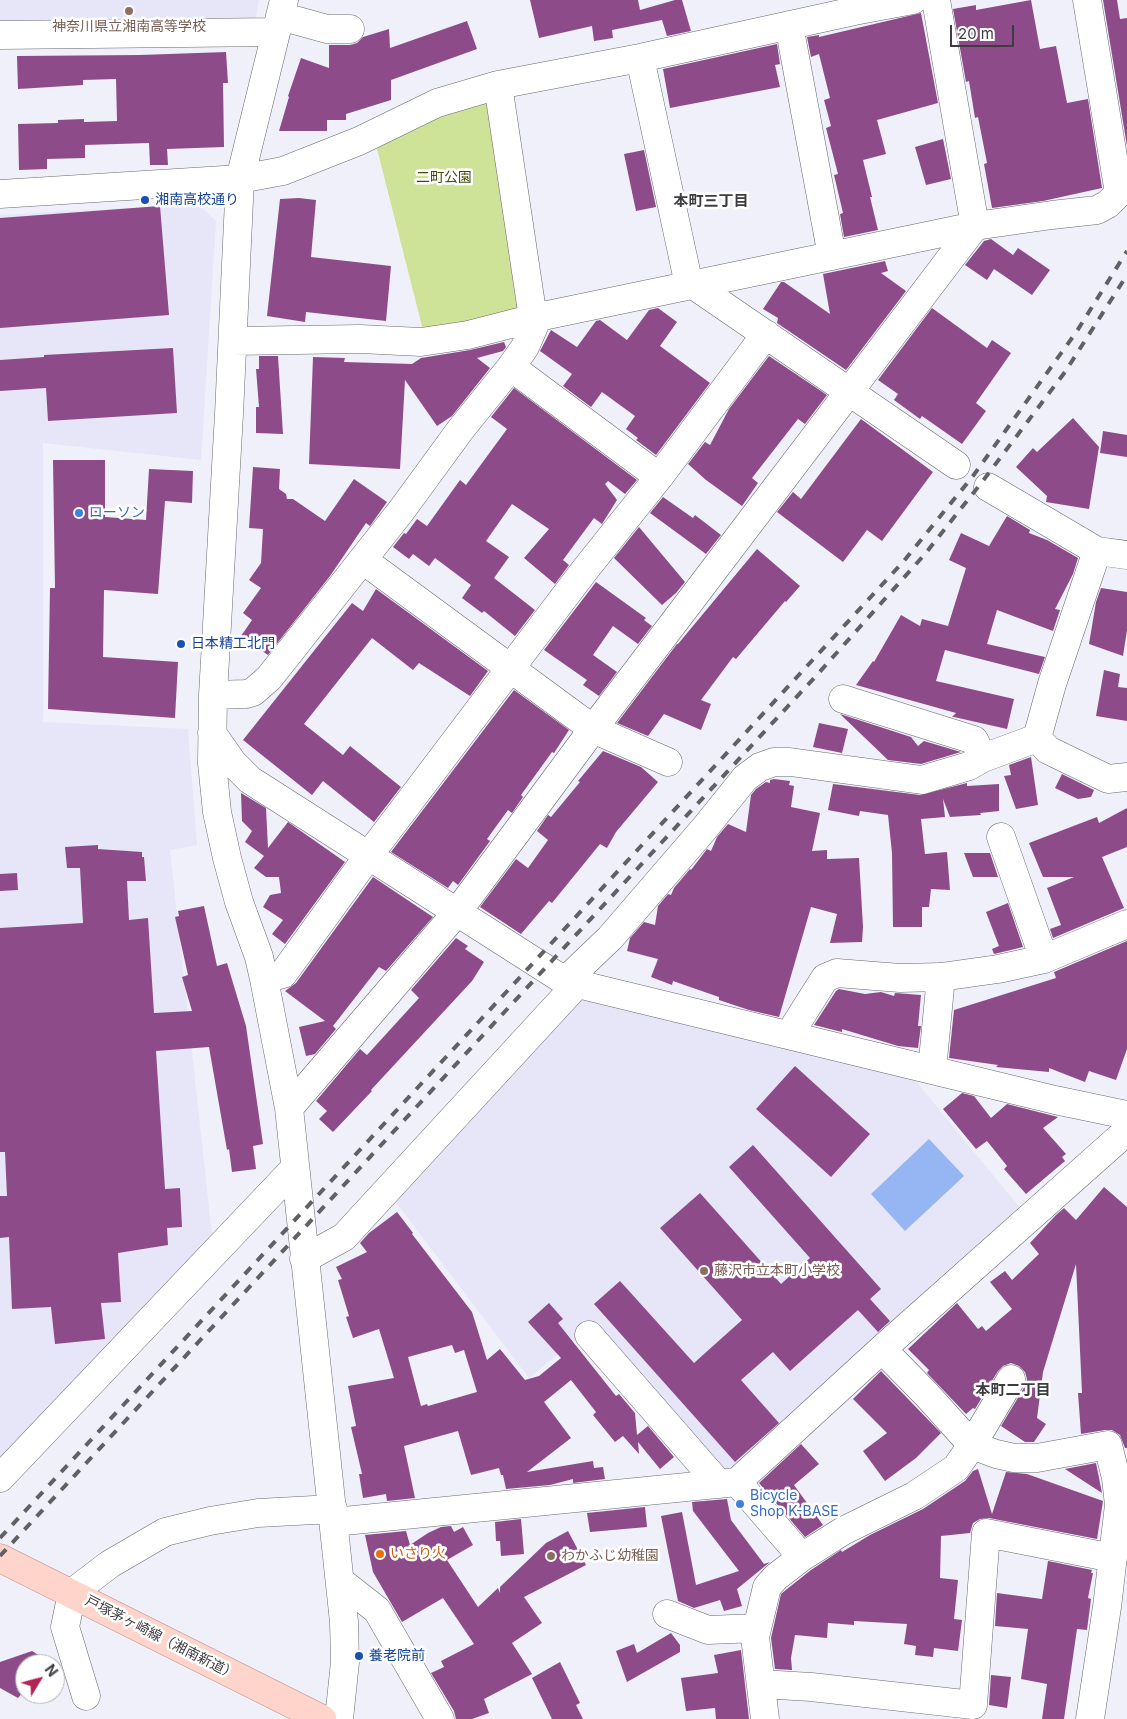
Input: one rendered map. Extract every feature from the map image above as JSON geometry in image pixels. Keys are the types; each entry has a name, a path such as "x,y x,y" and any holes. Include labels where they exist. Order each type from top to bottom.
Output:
{"main road":[{"name":"戸塚茅ヶ崎線（湘南新道）","path":"0,1558 322,1719"}],"street":[{"path":"0,194 240,179 283,170 304,164 360,141 437,103 498,85 640,58 789,25 852,5 913,0"},
{"path":"289,1108 458,911 593,729 976,226 936,0"},
{"path":"233,341 360,339 421,342 468,334 535,317 976,226 1097,210 1108,204 1119,193 1087,0"},
{"path":"0,35 280,16 328,29 350,28"},
{"path":"280,16 240,179 213,695 212,763 217,812 221,830 239,902 259,957 289,1108 344,1622 345,1662 339,1719"},
{"path":"789,25 832,256"},
{"path":"640,58 691,284 956,465"},
{"path":"213,695 239,696 254,692 269,678 363,560 461,430 512,367 525,347 535,317 498,85"},
{"path":"264,979 283,974 368,854 659,477 766,334"},
{"path":"512,367 659,477"},
{"path":"988,487 1097,551 1127,555"},
{"path":"1037,738 1052,684 1097,551"},
{"path":"363,560 593,729 668,762"},
{"path":"843,699 974,740 983,758"},
{"path":"212,733 234,763 250,780 458,911 509,947 571,982 1054,1100 1127,1115"},
{"path":"304,1259 344,1237 610,938 704,830 746,778 760,767 774,762 790,762 922,780 969,766 983,758 1037,738"},
{"path":"1037,738 1048,750 1108,779 1127,777"},
{"path":"1001,837 1044,960"},
{"path":"788,1035 824,978 837,973 900,978 941,977 1044,960 1127,924"},
{"path":"932,1070 941,977"},
{"path":"86,1696 65,1627 72,1593 110,1564 166,1532 210,1521 258,1513 333,1516 728,1483 1127,1131"},
{"path":"0,1478 295,1168"},
{"path":"589,1335 728,1483 802,1557"},
{"path":"882,1349 972,1445 996,1454 1014,1458 1037,1458 1108,1445 1123,1505 1113,1558 1090,1719"},
{"path":"765,1719 755,1638 767,1587 776,1577 802,1557 844,1532 914,1496 956,1468 972,1445 1011,1379"},
{"path":"761,1684 811,1686 973,1705 986,1533 1113,1558"},
{"path":"340,1581 377,1610 440,1719"},
{"path":"667,1614 708,1630 757,1628"}],"shaded area":[{"name":"神奈川県立湘南高等学校","path":"0,0 259,0 255,22 0,33"},
{"path":"198,204 216,221 201,460 43,443 43,722 188,729 197,845 170,850 212,1235 0,1464 0,215"},
{"name":"藤沢市立本町小学校","path":"576,997 910,1074 1025,1214 729,1474 721,1476 588,1329 529,1378 392,1197"}],"green space":[{"name":"二町公園","path":"491,99 524,312 424,334 376,145 443,113"}],"water":[{"path":"929,1139 964,1176 905,1231 871,1194"}],"building":[{"path":"530,0 638,0 640,10 675,0 682,0 691,31 667,36 662,20 612,30 613,38 594,41 592,26 539,38"},
{"path":"1031,0 1040,49 1056,46 1067,103 1088,99 1102,188 1043,201 992,208 984,164 987,163 978,117 975,118 969,81 966,82 953,9 976,5 976,10"},
{"path":"1103,0 1117,0 1120,19 1127,18 1127,146"},
{"path":"921,13 938,103 877,120 886,154 863,160 878,230 844,237 840,214 843,213 834,175 838,174 826,128 831,126 824,100 830,98 819,54 811,57 807,37 819,35 819,37"},
{"path":"467,21 477,49 391,80 391,100 346,114 346,120 327,120 327,131 279,131 301,58 329,68 329,45 350,45 357,43 363,37 389,29 390,48"},
{"path":"777,44 780,64 775,65 780,87 670,108 663,69"},
{"path":"226,52 228,83 223,83 224,147 167,149 168,165 150,165 149,143 85,145 85,158 47,159 47,169 19,170 18,124 58,123 58,120 84,119 84,122 117,121 116,79 83,80 83,85 18,89 17,56"},
{"path":"943,139 951,179 926,185 915,147"},
{"path":"644,150 656,207 636,211 624,154"},
{"path":"299,198 316,200 311,257 391,266 386,321 306,312 305,322 267,316 280,199"},
{"path":"160,206 169,315 0,328 0,218"},
{"path":"991,239 1013,255 1018,248 1050,270 1032,295 994,269 987,280 965,265 984,241"},
{"path":"885,261 888,271 881,273 906,291 846,370 777,323 778,318 763,309 781,282 784,282 830,314 823,274"},
{"path":"658,308 677,322 660,346 710,383 656,455 636,440 638,438 626,429 635,416 602,392 591,407 563,386 572,374 540,351 551,330 577,347 596,321 600,320 627,340 649,310"},
{"path":"932,308 987,348 992,340 1011,353 976,403 986,411 962,444 922,416 920,419 894,400 898,394 878,380"},
{"path":"504,342 506,347 503,351 477,358 490,368 452,416 437,426 405,380 400,469 309,464 313,357 345,358 344,362 412,364 421,358"},
{"path":"173,348 177,413 48,421 46,388 0,391 0,360 44,357 44,355"},
{"path":"259,356 278,356 283,434 256,433 256,407 259,407 256,369 259,369"},
{"path":"769,356 827,395 805,424 798,419 752,478 758,483 742,506 706,480 688,464 705,442 710,445 729,409"},
{"path":"514,388 637,480 625,494 608,481 605,484 617,500 602,524 594,518 563,560 569,565 555,584 524,558 549,529 512,504 486,541 509,557 494,578 535,610 515,636 484,611 482,613 462,598 471,585 435,558 429,566 413,554 409,559 393,547 417,519 427,526 460,480 466,485 507,429 491,417"},
{"path":"1073,418 1099,447 1089,509 1046,502 1047,496 1016,467 1033,448 1037,452"},
{"path":"861,419 933,472 882,541 867,530 843,562 777,512 793,492 801,499"},
{"path":"1103,431 1127,435 1127,457 1100,453"},
{"path":"53,460 105,460 105,517 146,520 149,469 193,471 192,503 165,501 158,594 104,590 103,657 178,662 175,718 48,709 50,588 55,588"},
{"path":"253,467 280,469 279,489 286,494 287,499 293,499 325,521 354,479 387,502 370,526 366,523 330,576 268,655 241,636 252,620 243,613 261,588 249,580 261,563 263,529 249,528"},
{"path":"663,497 693,518 695,515 721,535 706,554 650,513"},
{"path":"1007,516 1030,530 1029,533 1047,540 1078,558 1073,574 1055,609 1060,610 1053,631 997,610 987,644 1045,657 1039,674 945,650 936,681 1014,699 1007,729 952,717 956,713 856,685 874,662 901,615 920,626 922,619 948,626 966,568 949,560 961,533 989,546"},
{"path":"639,527 685,582 662,605 614,558"},
{"path":"757,549 800,586 736,659 733,657 701,700 711,704 701,730 664,714 648,736 617,723 677,644"},
{"path":"596,582 646,618 644,620 652,626 638,644 613,626 593,655 617,672 599,696 583,685 587,680 544,650"},
{"path":"1101,588 1127,592 1127,630 1123,656 1089,644 1096,602"},
{"path":"376,589 488,671 470,696 419,663 413,670 372,638 304,724 343,755 350,746 401,787 374,822 323,781 312,795 243,740 352,603 363,611"},
{"path":"1104,670 1120,674 1118,687 1127,688 1127,721 1096,716"},
{"path":"514,690 569,730 554,753 552,752 521,795 523,797 512,813 508,810 487,839 490,841 458,885 453,881 448,888 391,852"},
{"path":"840,714 911,737 918,746 924,741 961,752 921,764 888,760"},
{"path":"819,723 848,729 842,753 813,747"},
{"path":"603,751 641,767 658,782 616,832 607,848 600,844 552,903 549,901 521,934 480,907 516,859 528,868 548,840 537,831 548,815 551,817 580,782 578,781"},
{"path":"1031,757 1038,805 1016,809 1004,776 1011,775 1009,765"},
{"path":"1062,774 1094,790 1091,797 1078,799 1055,788"},
{"path":"770,780 790,781 789,785 794,786 791,807 820,813 812,851 827,850 827,859 859,858 863,927 862,942 830,943 837,914 811,907 779,1017 719,1000 719,997 673,981 672,985 651,977 658,959 627,951 630,938 644,922 655,925 658,906 668,894 671,895 674,888 707,849 711,851 717,837 728,824 746,832 751,795 766,782 770,783"},
{"path":"967,783 967,786 999,784 999,811 980,813 981,815 950,817 943,799 945,817 921,819 925,854 947,852 950,890 931,889 929,907 922,907 922,927 893,927 892,853 888,815 860,811 859,816 828,810 833,784 920,795"},
{"path":"241,793 266,808 268,848 288,822 345,862 285,944 272,934 283,920 263,907 270,895 281,893 279,877 266,877 254,868 264,856 245,842 252,831 242,821"},
{"path":"1127,808 1127,847 1102,857 1124,908 1053,938 1050,929 1061,925 1047,888 1074,877 1043,877 1029,843 1097,817 1099,823"},
{"path":"98,845 98,849 142,852 142,857 144,857 146,881 127,881 129,920 148,918 154,1013 192,1011 182,977 188,975 175,917 179,916 178,911 204,906 217,966 227,963 246,1026 263,1144 253,1146 256,1169 232,1172 209,1047 156,1051 165,1189 180,1188 182,1227 167,1228 168,1245 118,1253 121,1302 101,1303 105,1339 55,1344 51,1307 12,1309 9,1237 0,1238 0,1196 7,1196 5,1152 0,1152 0,928 83,923 80,868 67,868 65,847"},
{"path":"964,853 990,853 998,877 973,877"},
{"path":"17,873 18,890 0,891 0,874"},
{"path":"373,877 433,917 386,971 379,967 333,1026 336,1029 315,1054 306,1056 299,1027 325,1021 285,991 296,983"},
{"path":"1008,903 1023,947 994,954 992,949 999,946 986,912"},
{"path":"456,938 468,946 465,949 484,962 472,981 333,1132 319,1119 327,1111 316,1101 360,1049 367,1055 419,998 411,990"},
{"path":"1127,941 1127,1049 1116,1080 1089,1071 1085,1082 1049,1068 1049,1072 996,1067 998,1065 949,1058 954,1010 1056,978 1054,972"},
{"path":"839,989 865,994 881,992 894,996 895,993 921,995 918,1026 921,1026 918,1048 898,1046 842,1029 842,1032 814,1025"},
{"path":"795,1066 870,1134 831,1177 756,1109"},
{"path":"962,1093 974,1096 991,1118 1007,1104 1058,1117 1043,1128 1066,1154 1062,1157 1065,1161 1026,1194 1004,1169 1007,1166 987,1141 976,1149 943,1109"},
{"path":"753,1145 881,1289 870,1299 890,1321 878,1332 858,1310 790,1371 773,1352 741,1380 779,1423 735,1462 594,1304 620,1281 694,1363 742,1320 660,1228 700,1193 781,1284 810,1258 729,1167"},
{"path":"1104,1187 1127,1207 1127,1448 1125,1448 1120,1435 1112,1430 1081,1434 1078,1393 1082,1393 1076,1264 1043,1372 1037,1418 1046,1424 1034,1442 1025,1442 1001,1426 1025,1386 1027,1379 1025,1372 1019,1366 1011,1363 1003,1366 975,1409 973,1408 966,1414 927,1373 929,1370 908,1349 957,1303 978,1329 982,1326 986,1331 1012,1309 990,1282 1005,1271 1012,1280 1039,1254 1030,1243 1056,1215 1064,1208 1076,1220"},
{"path":"397,1212 472,1312 487,1360 500,1349 525,1380 539,1376 561,1358 528,1322 549,1303 563,1319 558,1323 616,1396 619,1394 635,1413 637,1435 648,1426 674,1457 660,1469 638,1442 639,1454 623,1436 615,1442 593,1415 596,1412 571,1380 544,1402 571,1438 527,1472 593,1461 594,1468 603,1467 605,1479 573,1483 573,1479 550,1485 506,1489 503,1475 501,1475 499,1468 471,1475 458,1431 404,1446 415,1498 387,1501 386,1494 363,1498 359,1474 362,1474 351,1427 356,1426 348,1386 394,1378 379,1329 353,1338 346,1317 349,1316 338,1280 342,1279 336,1267 367,1252 360,1243 369,1233","holes":["452,1345 455,1353 464,1350 477,1392 428,1406 427,1404 421,1406 408,1357"]},
{"path":"881,1371 941,1433 916,1458 885,1481 863,1451 887,1433 853,1399"},
{"path":"801,1444 819,1464 794,1485 823,1525 805,1537 759,1483"},
{"path":"1096,1463 1102,1493 1065,1469"},
{"path":"978,1469 992,1514 1006,1472 1027,1474 1103,1501 1097,1539 989,1518 980,1519 973,1523 970,1533 941,1536 940,1578 958,1580 954,1619 962,1620 958,1651 934,1648 933,1657 915,1655 916,1646 904,1644 907,1624 854,1621 854,1625 828,1623 827,1638 795,1635 791,1658 792,1670 775,1669 771,1638 781,1594 811,1570 841,1550 842,1552 870,1535 923,1509 965,1481 973,1471"},
{"path":"727,1499 731,1520 764,1564 770,1562 737,1589 742,1606 724,1611 720,1600 694,1608 678,1601 661,1516 682,1512 696,1585 739,1571 693,1511 692,1502"},
{"path":"645,1507 647,1527 590,1532 587,1513"},
{"path":"521,1519 524,1554 501,1556 500,1541 496,1541 495,1522"},
{"path":"451,1526 454,1532 463,1527 473,1545 447,1560 478,1607 498,1588 500,1593 500,1587 546,1543 568,1531 586,1565 524,1597 542,1623 512,1643 532,1674 484,1699 489,1713 472,1719 456,1719 454,1711 431,1673 444,1667 441,1661 474,1644 443,1598 402,1622 373,1572 365,1535 406,1531 410,1545 428,1533 441,1527"},
{"path":"1048,1561 1092,1570 1091,1573 1093,1573 1088,1598 1091,1599 1087,1630 1077,1629 1064,1719 1042,1719 1047,1684 1021,1679 1028,1629 995,1626 997,1593 1042,1599"},
{"path":"671,1633 680,1645 680,1652 627,1682 616,1651 634,1644 637,1653"},
{"path":"741,1650 749,1719 716,1719 715,1708 686,1711 681,1678 718,1673 714,1655"},
{"path":"32,1651 37,1654 23,1654"},
{"path":"15,1657 15,1696 0,1688 0,1662"},
{"path":"560,1662 580,1703 576,1705 583,1719 552,1719 532,1678"},
{"path":"991,1675 1011,1677 1007,1708 989,1705"}],"railway":[{"path":"0,1538 903,562 973,476 1077,331 1127,251"},
{"path":"0,1556 816,676 925,554 1065,372 1127,275"}],"place":[{"name":"神奈川県立湘南高等学校","path":"129,11"},
{"name":"湘南高校通り","path":"145,200"},
{"name":"ローソン","path":"79,513"},
{"name":"日本精工北門","path":"181,644"},
{"name":"藤沢市立本町小学校","path":"704,1271"},
{"name":"Bicycle Shop K-BASE","path":"740,1504"},
{"name":"いさり火","path":"380,1554"},
{"name":"わかふじ幼稚園","path":"551,1556"},
{"name":"養老院前","path":"359,1656"}],"district":[{"name":"本町三丁目","path":"711,201"},
{"name":"本町二丁目","path":"1013,1390"}]}
